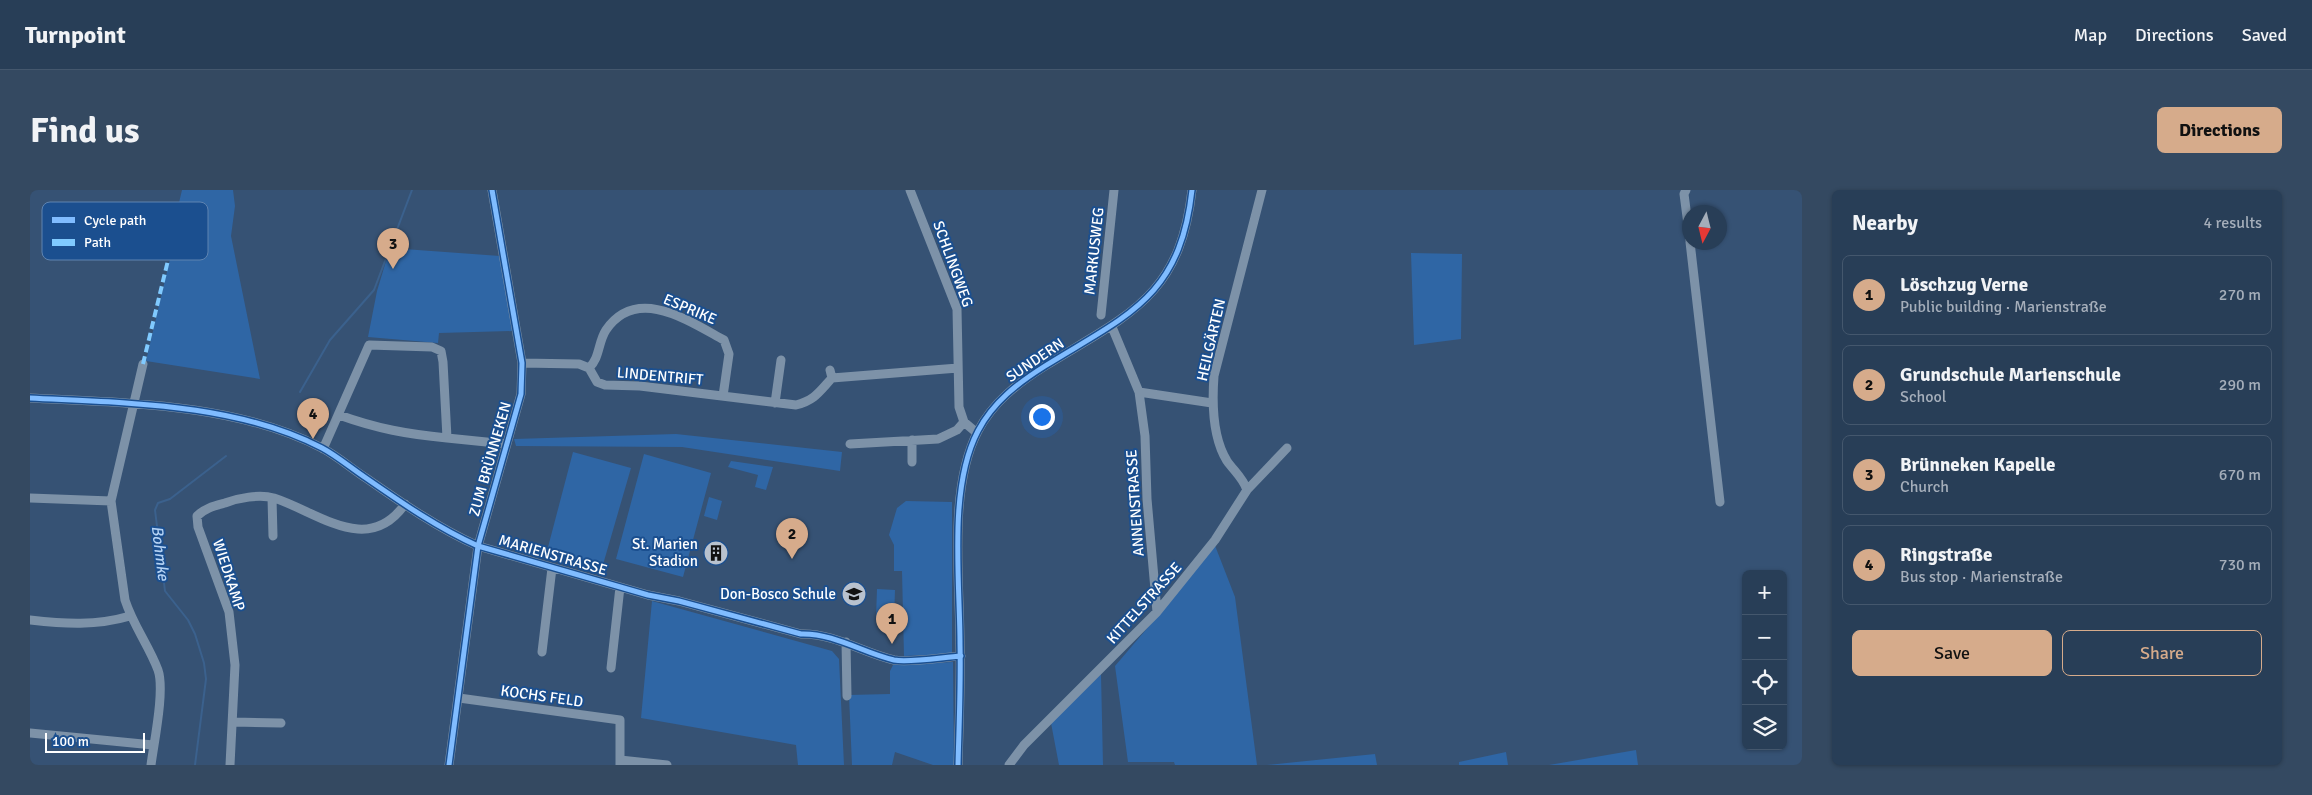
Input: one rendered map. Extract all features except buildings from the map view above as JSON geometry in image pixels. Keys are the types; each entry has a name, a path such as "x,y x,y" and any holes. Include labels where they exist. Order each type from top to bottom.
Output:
{"street":[{"name":"ZUM BRÜNNEKEN","path":"449,765 478,546 521,394 522,364 492,190"},
{"name":"SCHLINGWEG","path":"910,190 957,309 959,407 964,422"},
{"name":"MARKUSWEG","path":"1101,315 1114,190"},
{"name":"SUNDERN","path":"958,765 961,656 959,493 964,469 977,433 995,405 1012,389 1112,326 1138,307 1150,295 1169,268 1185,231 1192,190"},
{"name":"HEILGÄRTEN","path":"1248,490 1244,480 1228,462 1220,447 1212,403 1214,376 1262,190"},
{"path":"1685,205 1684,194 1686,190"},
{"path":"1691,250 1720,502"},
{"name":"ESPRIKE","path":"589,368 595,362 599,344 606,330 617,318 648,307 663,309 724,340 729,354 723,396"},
{"name":"ANNENSTRASSE","path":"1112,326 1139,392 1145,436 1147,499 1158,612"},
{"path":"323,449 369,345 432,347 441,351 444,362 447,438"},
{"path":"775,403 781,360"},
{"path":"143,364 132,403 111,502 125,600 130,616 158,671 160,687 151,765"},
{"path":"522,364 579,364 589,368"},
{"name":"LINDENTRIFT","path":"589,368 597,382 605,386 640,386 796,405 808,402 818,395 831,374 958,368"},
{"path":"1139,392 1212,403"},
{"name":"MARIENSTRASSE","path":"30,398 132,403 219,415 276,428 323,449 455,536 478,546 620,587 679,600 801,634 810,634 834,641 846,642 868,652 897,661 961,656"},
{"path":"339,415 369,426 405,434 506,444"},
{"path":"850,444 938,439 950,435 964,422 977,433"},
{"path":"912,440 912,462"},
{"name":"KITTELSTRASSE","path":"1009,765 1024,745 1158,612 1215,540 1248,490 1287,448"},
{"path":"30,498 111,502"},
{"name":"WIEDKAMP","path":"230,765 234,665 229,612 198,527 198,516 203,510 238,498 272,498 332,524 354,529 378,528 395,519 405,504"},
{"path":"272,498 273,536"},
{"name":"MARIENSTRASSE","path":"542,652 552,568"},
{"name":"MARIENSTRASSE","path":"611,668 620,587"},
{"path":"30,620 85,624 112,621 130,616"},
{"path":"846,642 846,696"},
{"name":"KOCHS FELD","path":"459,698 620,720 620,762"},
{"path":"233,722 281,723"},
{"path":"30,733 154,745"},
{"path":"620,762 667,765"}],"shaded area":[{"path":"182,190 233,190 235,206 231,236 260,379 146,361 170,260 208,260 208,202 179,202"},
{"path":"390,248 500,256 514,331 439,333 438,343 368,337 377,291"},
{"path":"1411,253 1462,254 1461,339 1414,345"},
{"path":"676,434 842,452 840,471 682,447 516,446 514,439"},
{"path":"573,452 631,468 602,568 547,551"},
{"path":"644,454 711,473 683,577 616,559"},
{"path":"731,461 773,467 766,490 755,487 758,475 728,467"},
{"path":"709,497 722,501 717,520 704,516"},
{"path":"906,501 952,502 952,654 904,656 902,571 894,571 894,545 889,535 897,508"},
{"path":"1214,543 1235,597 1257,765 1175,765 1174,762 1128,762 1115,666 1161,612"},
{"path":"877,589 895,590 894,619 876,618"},
{"path":"652,601 832,651 839,659 844,765 798,765 796,745 641,718"},
{"path":"953,662 954,765 933,765 895,752 892,765 852,765 849,695 890,694 890,671 893,665"},
{"path":"1101,674 1103,765 1059,765 1051,723"},
{"path":"1636,750 1638,765 1549,765"},
{"path":"1506,752 1508,765 1459,765 1459,762"},
{"path":"1375,754 1377,765 1267,765"}],"waterway":[{"path":"300,392 330,340 374,290 412,190"},
{"name":"Bohmke","path":"195,765 206,679 204,663 195,634 188,620 165,591 155,510 158,503 170,499 226,456"}],"marked path":[{"path":"143,364 168,260"}],"cycle path":[{"path":"449,765 478,546 521,394 522,363 492,190"},
{"path":"958,765 960,704 959,507 969,454 978,431 991,411 1016,386 1124,316 1145,299 1162,280 1176,256 1186,226 1192,190"},
{"path":"30,398 142,404 217,414 253,422 288,433 322,448 421,515 478,546 648,595 679,601 801,634 837,640 894,660 961,656"}],"place":[{"name":"Brünneken Kapelle","path":"393,269"},
{"name":"Ringstraße","path":"313,439"},
{"name":"St. Marien Stadion","path":"716,553"},
{"name":"Grundschule Marienschule","path":"792,559"},
{"name":"Don-Bosco Schule","path":"854,594"},
{"name":"Löschzug Verne","path":"892,644"}]}
